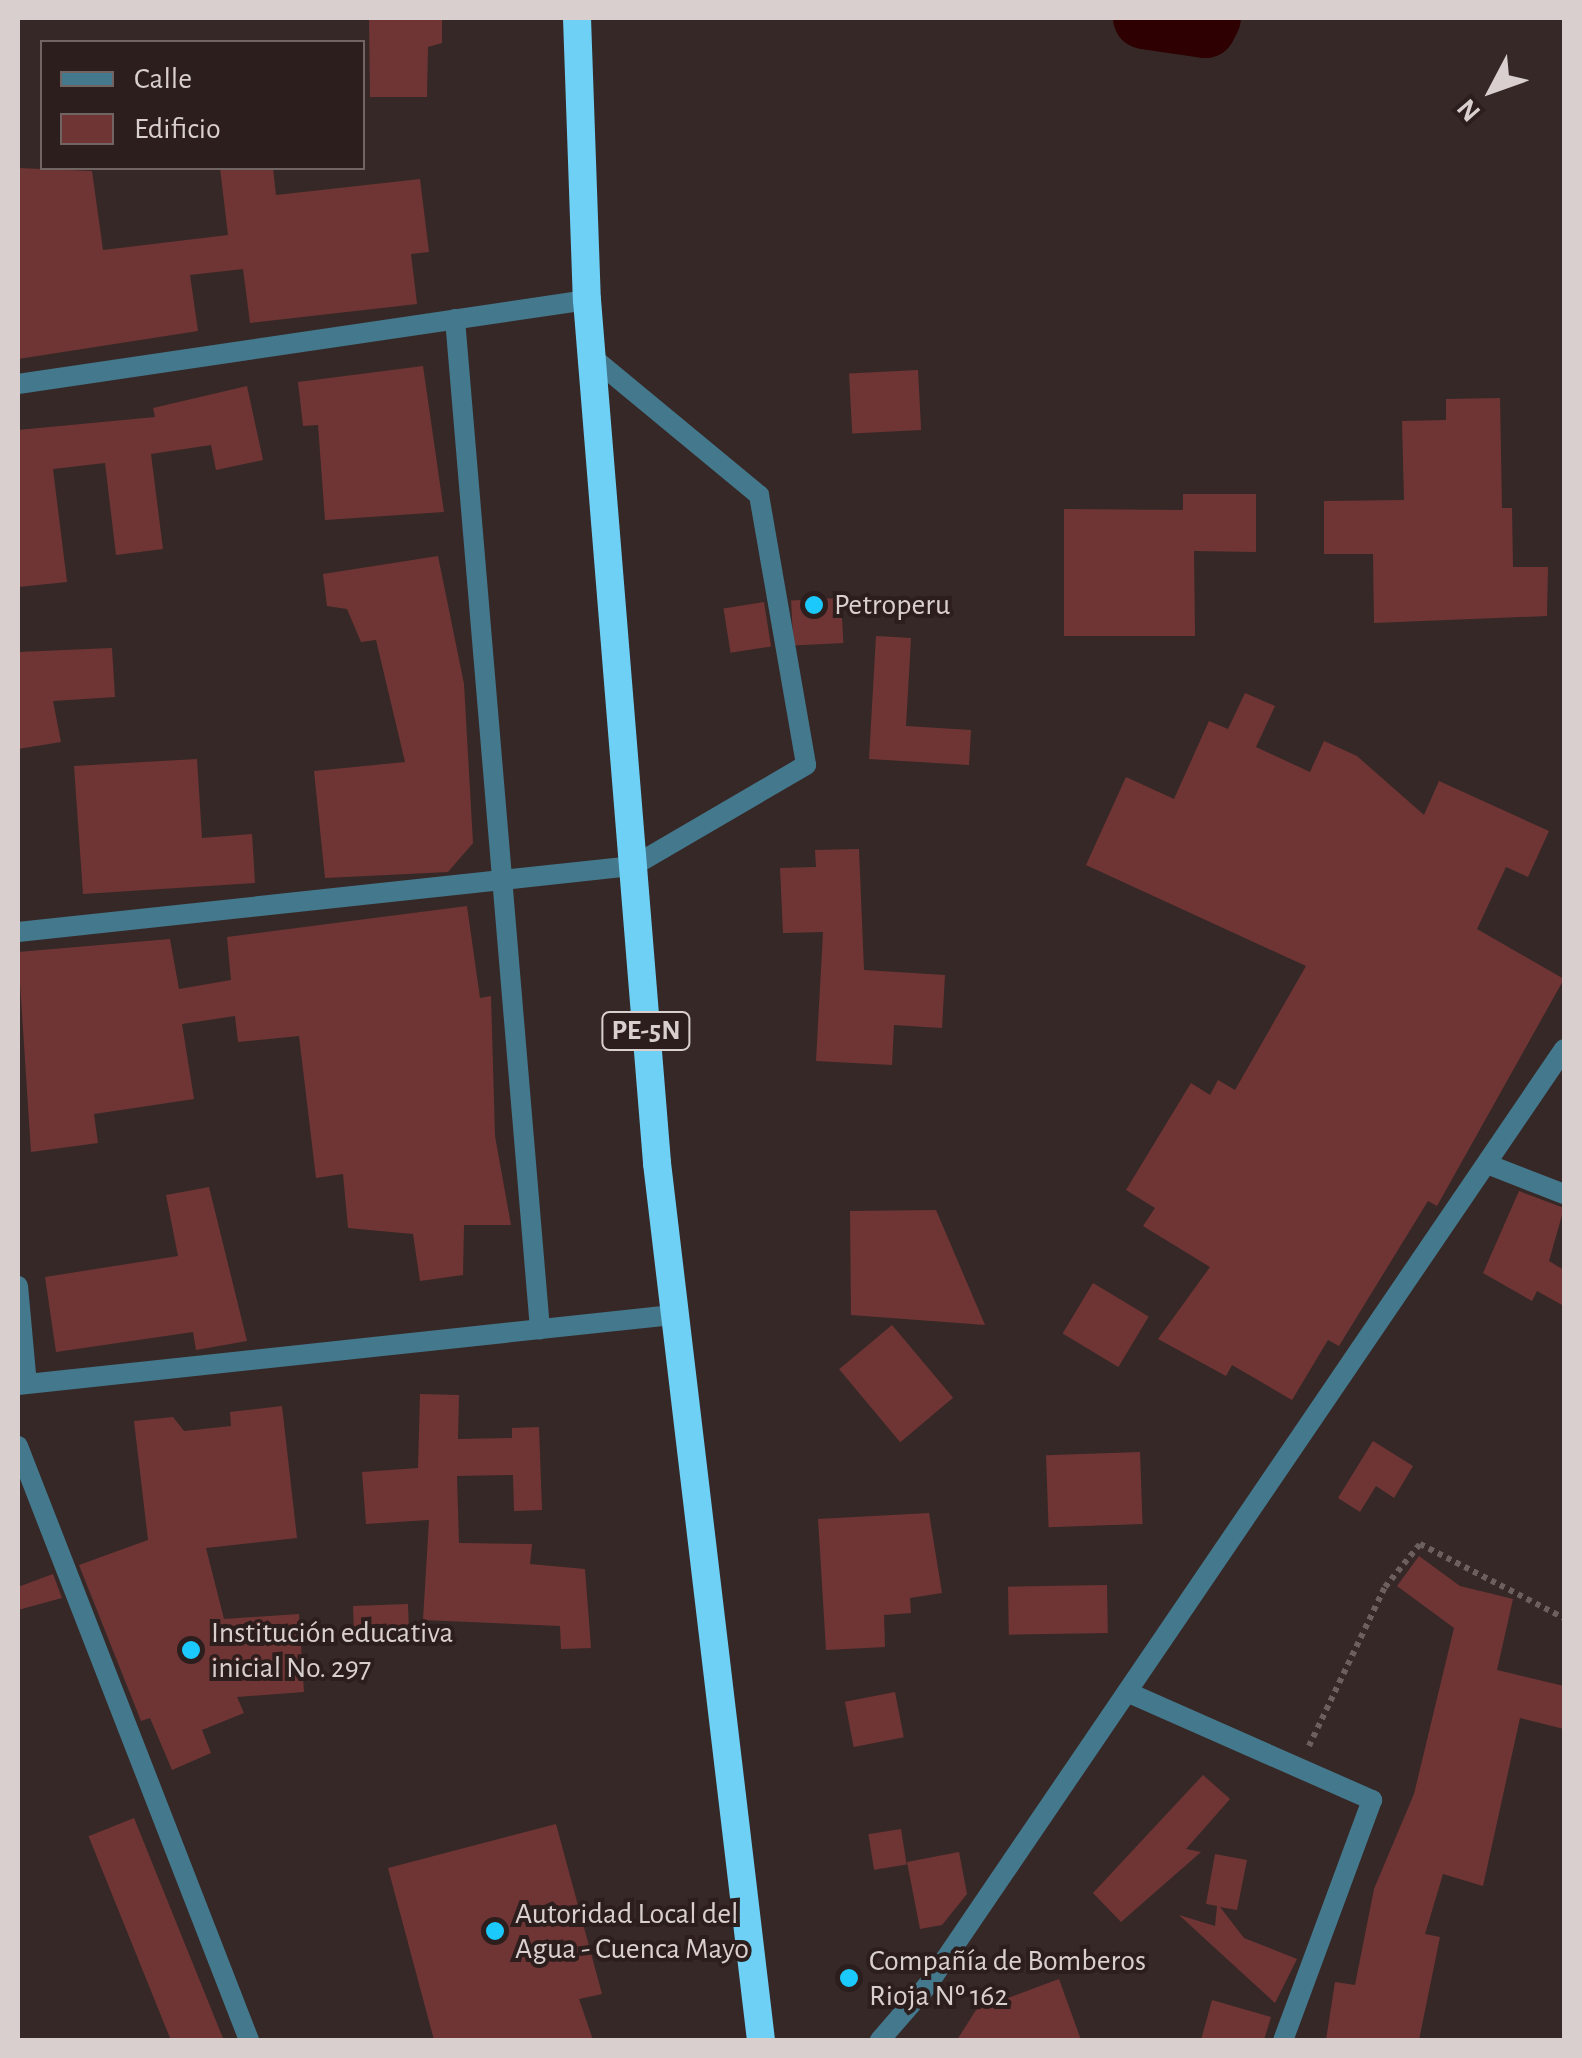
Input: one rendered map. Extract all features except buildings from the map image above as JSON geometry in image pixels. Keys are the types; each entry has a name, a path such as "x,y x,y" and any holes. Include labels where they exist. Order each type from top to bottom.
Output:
{"highway":[{"name":"PE-5N","path":"578,18 587,300 672,1315 761,2040"}],"street":[{"path":"18,384 587,300"},
{"path":"455,319 540,1329"},
{"path":"18,932 633,866 806,765 760,495 592,357"},
{"path":"880,2040 1127,1692 1564,1049"},
{"path":"1487,1164 1564,1194"},
{"path":"18,1286 22,1385 672,1315"},
{"path":"18,1446 249,2040"},
{"path":"1127,1692 1302,1765 1372,1800 1283,2040"}],"path":[{"path":"1302,1765 1385,1587 1420,1544 1564,1618"}],"waterway":[{"path":"1144,18 1205,27 1210,18"}],"place":[{"name":"Petroperu","path":"814,605"},
{"name":"Institución educativa inicial No. 297","path":"191,1650"},
{"name":"Autoridad Local del Agua - Cuenca Mayo","path":"495,1931"},
{"name":"Compañía de Bomberos Rioja Nº 162","path":"849,1978"}]}
